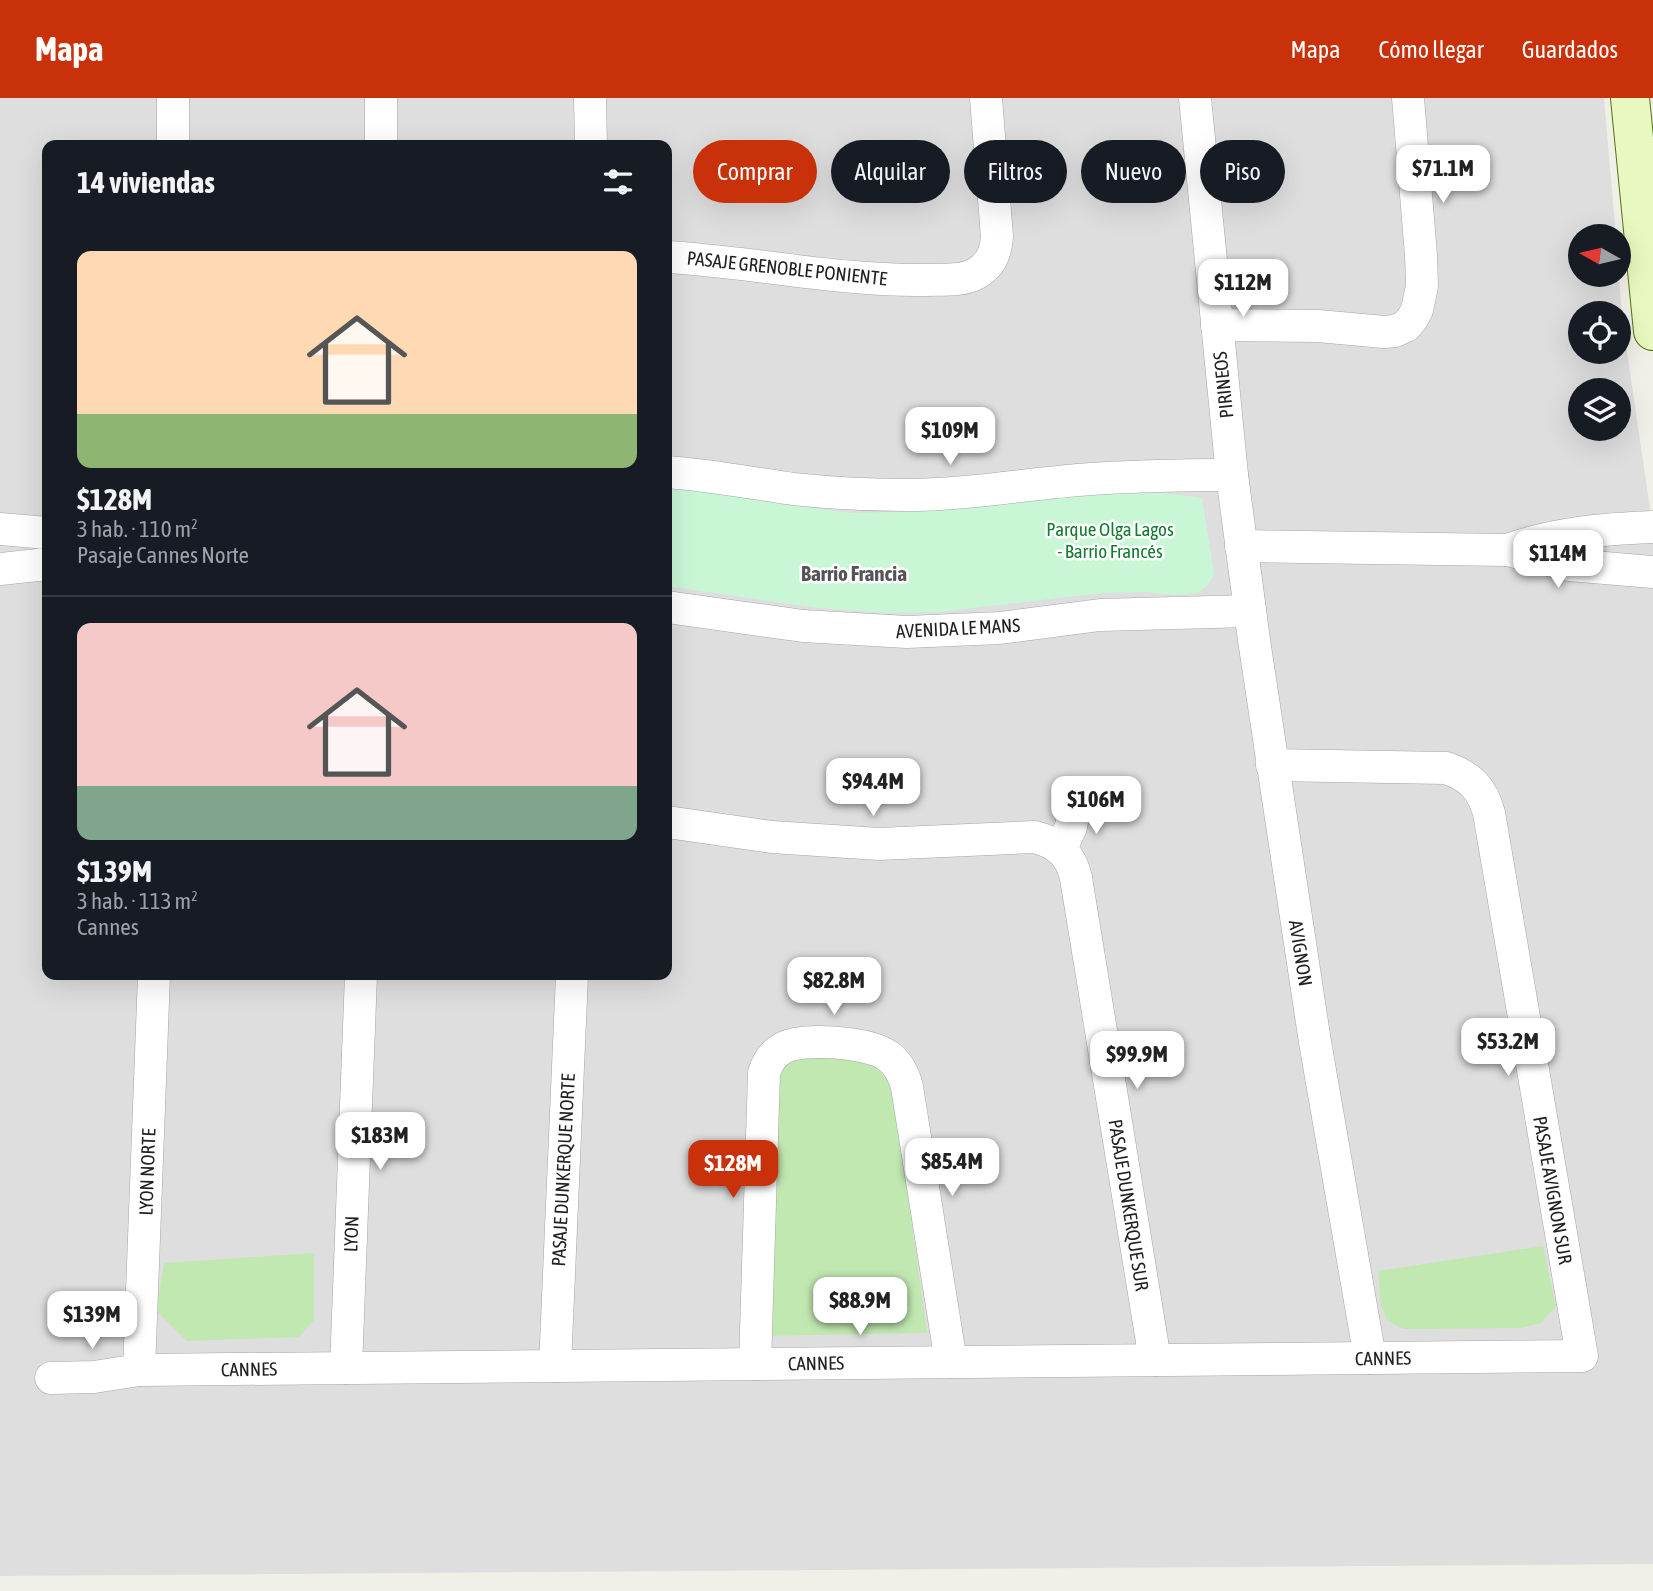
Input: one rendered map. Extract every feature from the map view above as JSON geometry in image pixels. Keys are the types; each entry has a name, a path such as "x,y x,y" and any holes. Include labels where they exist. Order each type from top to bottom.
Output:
{"street":[{"path":"173,98 173,140"},
{"path":"381,98 381,140"},
{"path":"590,98 591,140"},
{"name":"PASAJE GRENOBLE PONIENTE","path":"672,258 864,279 959,279 979,272 993,257 997,237 986,98"},
{"name":"PIRINEOS","path":"1195,98 1241,546"},
{"path":"1217,325 1305,326 1384,332 1406,326 1417,310 1422,286 1422,255 1408,98"},
{"path":"1630,98 1653,331"},
{"path":"672,473 736,479 792,489 908,495 970,492 1118,477 1232,475"},
{"path":"1507,550 1557,535 1587,530 1653,527"},
{"path":"0,529 42,533"},
{"path":"1241,546 1507,550 1569,565 1653,572"},
{"name":"AVIGNON","path":"1241,546 1315,1042 1370,1358"},
{"path":"0,569 42,565"},
{"name":"AVENIDA LE MANS","path":"672,608 803,626 907,632 1000,628 1100,615 1250,611"},
{"name":"PASAJE AVIGNON SUR","path":"1272,765 1446,768 1471,780 1480,789 1489,813 1582,1356"},
{"path":"672,823 827,842 931,843 1035,836 1049,840 1061,848 1071,827 1075,805"},
{"name":"PASAJE DUNKERQUE SUR","path":"1061,848 1074,867 1076,878 1154,1360"},
{"name":"LYON NORTE","path":"139,1370 154,980"},
{"name":"LYON","path":"346,1368 362,980"},
{"name":"PASAJE DUNKERQUE NORTE","path":"555,1366 572,980"},
{"path":"755,1364 763,1084 767,1063 774,1055 793,1044 834,1043 866,1047 886,1054 900,1068 907,1087 951,1362"},
{"name":"CANNES","path":"51,1378 94,1377 139,1370 1582,1356"}],"shaded area":[{"path":"0,98 1604,98 1615,224 1568,224 1568,287 1620,287 1621,301 1568,301 1568,364 1629,364 1631,378 1568,378 1568,441 1631,441 1631,379 1653,529 1653,1564 0,1576"}],"green space":[{"name":"Parque Olga Lagos - Barrio Francés","path":"672,484 851,513 926,511 998,504 1053,494 1155,492 1202,498 1214,575 1206,587 1197,593 1101,593 938,612 889,613 819,608 672,587"},
{"path":"844,1054 880,1063 892,1081 927,1333 765,1336 769,1098 781,1064 803,1055"},
{"path":"1543,1246 1556,1306 1541,1323 1521,1328 1403,1329 1387,1320 1381,1305 1378,1271"},
{"path":"314,1253 314,1320 299,1337 187,1341 156,1311 164,1263"}],"district":[{"name":"Barrio Francia","path":"854,574"}]}
